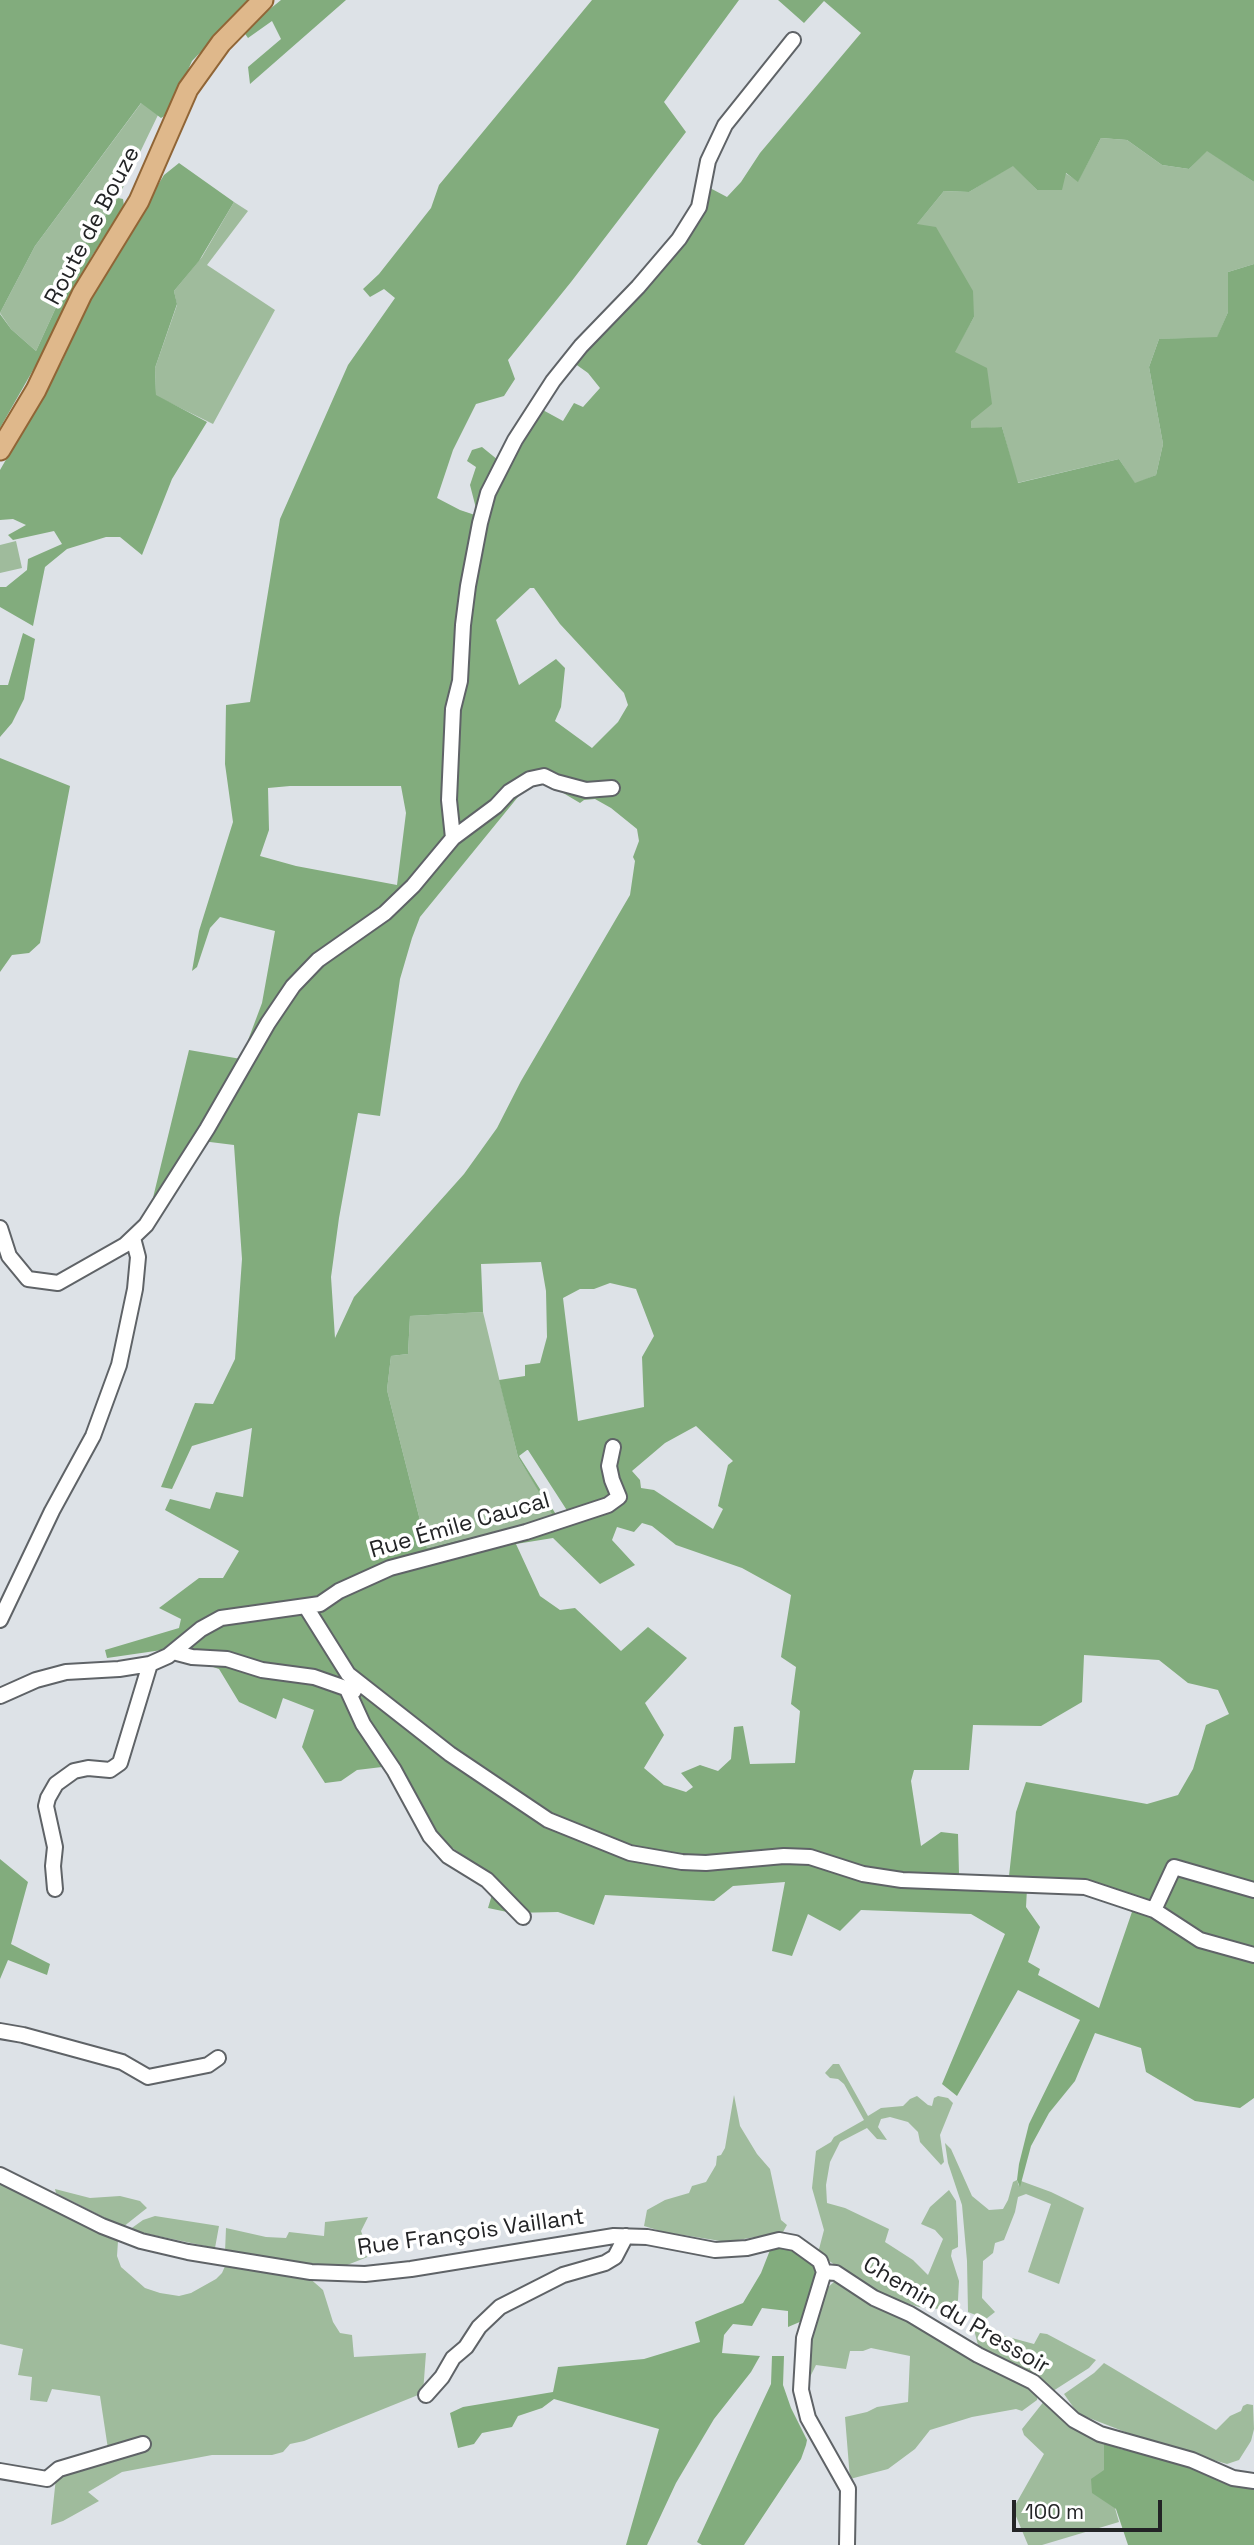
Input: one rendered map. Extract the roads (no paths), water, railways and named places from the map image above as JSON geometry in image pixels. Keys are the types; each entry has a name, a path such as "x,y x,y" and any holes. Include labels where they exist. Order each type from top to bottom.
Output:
{"main road":[{"name":"Route de Bouze","path":"0,450 36,390 82,294 139,201 188,89 221,43 264,0"}],"street":[{"path":"453,838 449,800 453,709 460,681 468,586 488,494 515,440 552,381 580,346 638,288 679,239 699,207 708,161 725,125 793,40"},
{"path":"0,1228 9,1256 28,1279 58,1283 125,1245 146,1225 207,1129 268,1023 293,986 318,960 385,913 414,886 453,838 496,806 509,792 530,779 539,776 576,789 612,788"},
{"path":"0,1620 52,1511 93,1436 119,1365 135,1289 138,1256 133,1238"},
{"name":"Rue Émile Caucal","path":"0,1696 36,1680 66,1672 131,1668 150,1664 173,1652 207,1624 233,1615 320,1604 339,1591 390,1568 545,1526 608,1505 619,1497 609,1466 614,1447"},
{"path":"306,1607 348,1674 450,1754 548,1820 630,1853 682,1862 706,1863 784,1856 810,1857 863,1874 902,1880 1085,1887 1154,1910 1200,1940 1254,1955"},
{"path":"173,1652 191,1657 227,1659 262,1670 314,1677 376,1696"},
{"path":"55,1889 52,1866 55,1847 46,1806 48,1798 56,1784 74,1771 88,1768 110,1770 120,1763 150,1664"},
{"path":"347,1689 363,1724 394,1770 430,1836 448,1856 487,1880 523,1917"},
{"path":"1154,1910 1174,1867 1254,1890"},
{"path":"0,2031 122,2063 148,2077 208,2065 218,2058"},
{"name":"Rue François Vaillant","path":"0,2175 102,2226 141,2241 188,2252 311,2272 348,2274 400,2271 597,2238 626,2236 662,2240 702,2249 727,2250 784,2239 812,2254 820,2261 824,2272"},
{"path":"426,2395 442,2377 453,2358 466,2347 479,2328 500,2307 563,2275 605,2263 615,2257 626,2236"},
{"path":"824,2272 804,2338 801,2390 808,2418 848,2489 847,2545"},
{"name":"Chemin du Pressoir","path":"824,2272 836,2273 874,2298 910,2314 978,2355 1033,2382 1074,2420 1100,2434 1192,2460 1233,2478 1254,2481"},
{"path":"0,2472 47,2479 59,2469 143,2444"}]}
